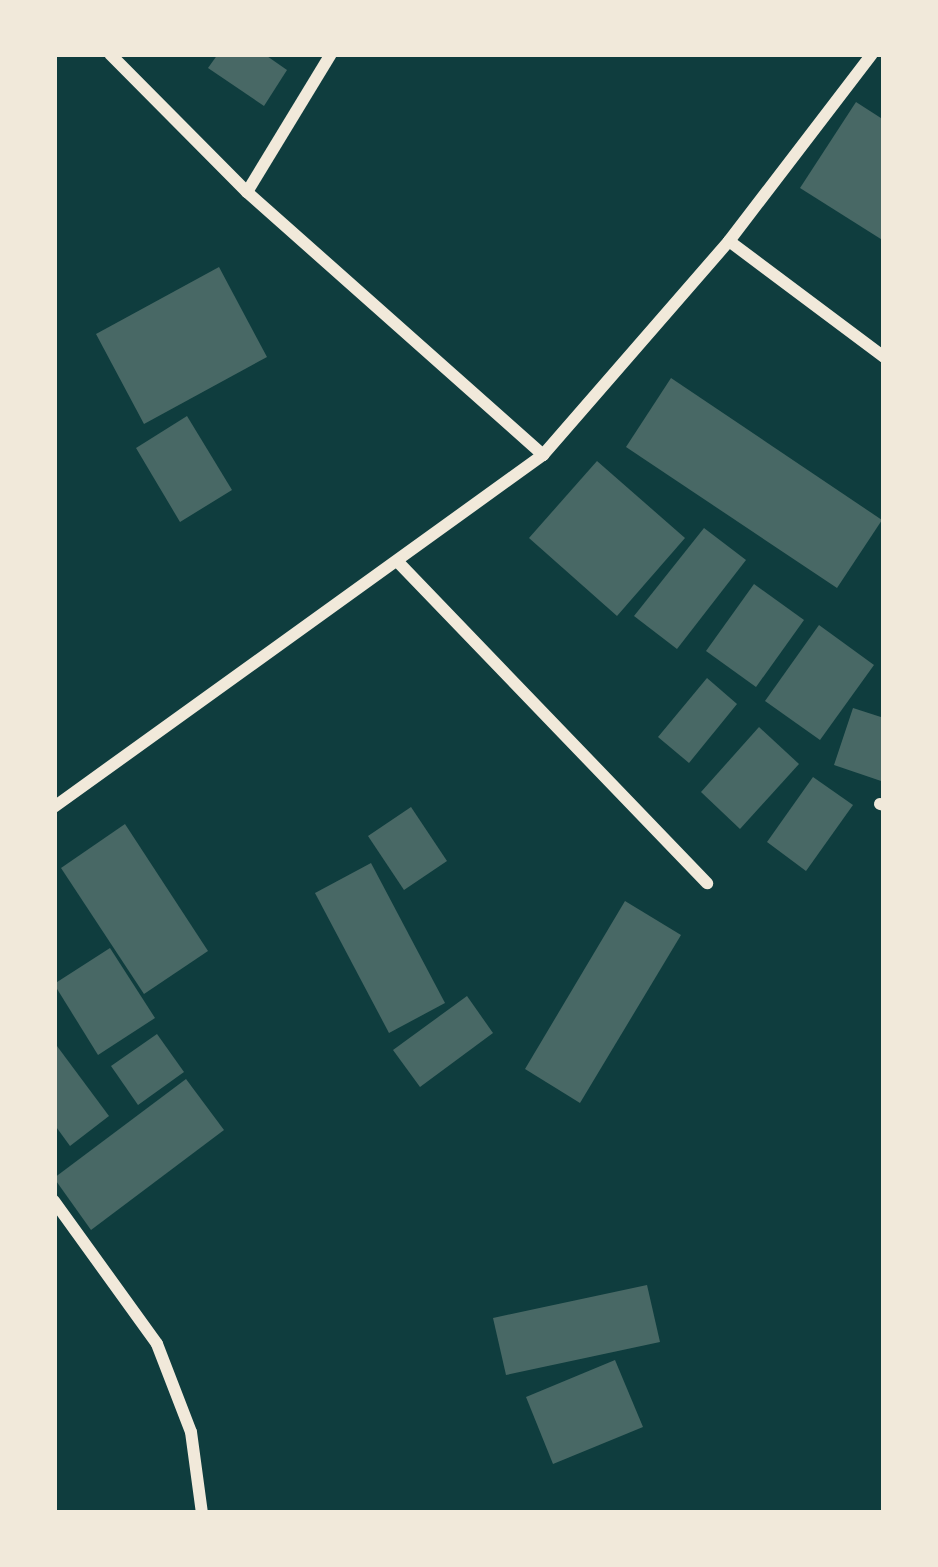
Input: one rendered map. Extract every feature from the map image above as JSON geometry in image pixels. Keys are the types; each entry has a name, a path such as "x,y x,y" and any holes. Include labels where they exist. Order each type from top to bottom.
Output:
{"street":[{"path":"110,54 248,192 543,454"},
{"path":"248,192 332,54"},
{"path":"54,807 543,454 729,241 872,54"},
{"path":"729,241 884,357"},
{"path":"398,562 707,884"},
{"path":"54,1201 157,1344 191,1432 202,1513"}],"building":[{"path":"218,54 264,54 287,70 264,106 208,68"},
{"path":"856,102 884,120 884,241 800,188"},
{"path":"219,267 267,357 144,424 96,334"},
{"path":"671,378 882,520 837,588 626,447"},
{"path":"187,416 232,490 180,522 136,448"},
{"path":"597,461 685,538 617,616 529,538"},
{"path":"704,528 746,560 677,649 634,616"},
{"path":"754,584 804,620 756,687 706,651"},
{"path":"819,625 874,665 820,740 765,701"},
{"path":"707,678 737,704 689,763 658,737"},
{"path":"853,708 884,718 884,782 834,765"},
{"path":"759,727 799,764 740,829 701,792"},
{"path":"813,777 853,805 806,871 767,842"},
{"path":"411,807 447,861 404,890 368,836"},
{"path":"125,824 208,951 144,994 61,868"},
{"path":"371,863 445,1003 389,1033 315,893"},
{"path":"625,901 681,935 580,1103 525,1069"},
{"path":"110,948 155,1018 98,1055 54,984"},
{"path":"467,996 493,1033 420,1087 393,1050"},
{"path":"157,1034 184,1072 138,1105 111,1066"},
{"path":"54,1042 109,1116 70,1146 54,1124"},
{"path":"186,1079 224,1130 91,1230 54,1178"},
{"path":"647,1285 660,1342 506,1375 493,1318"},
{"path":"615,1360 643,1427 553,1464 526,1397"}]}
